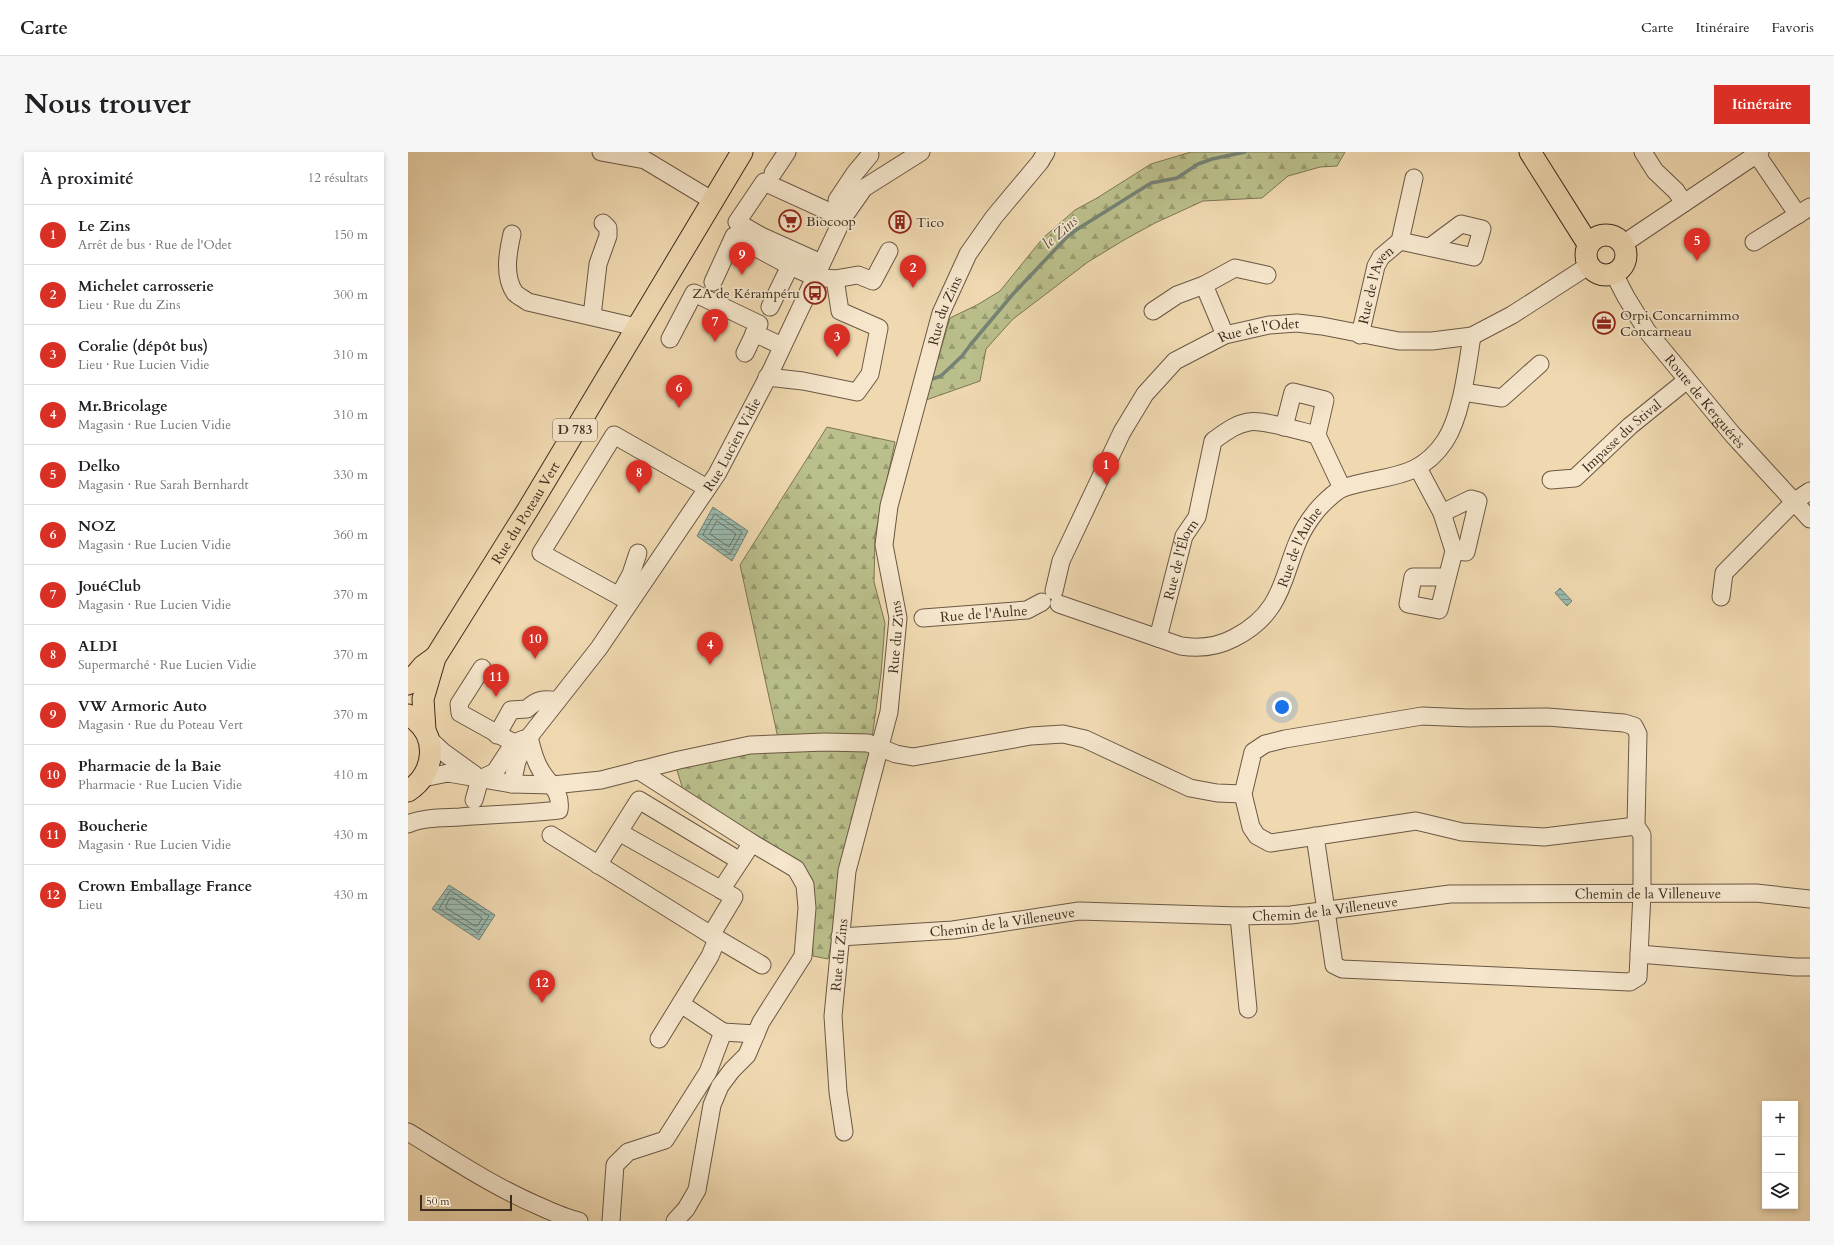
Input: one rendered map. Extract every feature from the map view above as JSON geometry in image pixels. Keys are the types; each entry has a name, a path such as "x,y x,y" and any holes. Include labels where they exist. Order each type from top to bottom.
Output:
{"main road":[{"name":"Rue du Poteau Vert","path":"424,778 430,763 431,750 427,734 423,698 435,658 527,511 742,152"},
{"path":"1530,152 1588,244"},
{"path":"1606,234 1612,235 1623,244 1626,257 1624,264 1614,274 1609,275 1597,273 1588,266 1585,255 1588,244 1593,239 1606,234"},
{"name":"Rue du Poteau Vert","path":"408,684 423,666 435,658"},
{"path":"408,714 419,723 427,734"},
{"path":"408,791 415,787 424,778"}],"street":[{"path":"601,152 646,160 713,201"},
{"path":"773,172 787,152"},
{"name":"Rue Lucien Vidie","path":"512,784 517,761 529,737 599,648 624,599 717,474 767,377 843,218 864,188 921,152"},
{"name":"Rue du Zins","path":"844,1132 838,1092 832,1016 848,871 889,712 898,618 884,545 888,506 941,313 968,254 994,217 1040,162 1046,152"},
{"path":"1643,152 1655,171 1676,191 1684,203"},
{"path":"1623,244 1757,153 1804,211 1754,242"},
{"path":"869,154 872,166 881,178"},
{"path":"838,200 869,154"},
{"name":"Rue de l'Aven","path":"1360,334 1376,266 1381,257 1400,241 1414,178"},
{"path":"843,218 764,182 738,222 835,279 858,275 873,280 889,251"},
{"path":"592,316 598,264 608,236 608,228 603,223"},
{"path":"512,234 508,251 509,279 516,294 528,302 636,327"},
{"path":"713,282 734,236 763,250 790,266 818,270"},
{"name":"Rue de l'Aven","path":"1400,241 1430,247"},
{"path":"770,307 790,266"},
{"name":"Rue de l'Odet","path":"1052,599 1061,562 1122,432 1145,394 1175,361 1225,335 1269,325 1297,323 1322,326 1399,341 1432,341 1472,336 1512,315 1588,266"},
{"path":"1152,311 1176,295 1204,285 1235,268 1267,275"},
{"name":"Route de Kerguérès","path":"1614,274 1647,331 1733,435 1810,518"},
{"path":"767,377 803,381 857,392 870,374 879,328 840,311 835,279"},
{"path":"1204,285 1225,335"},
{"path":"670,339 694,293 759,324 745,353"},
{"path":"754,333 782,346"},
{"name":"Rue de l'Aulne","path":"923,618 1027,610 1052,599 1182,646 1193,648 1208,647 1226,642 1243,633 1262,618 1280,591 1306,526 1314,513 1342,488 1396,476 1418,468 1434,454 1445,440 1463,392 1472,336"},
{"path":"1463,392 1502,398 1540,364"},
{"name":"Impasse du Stival","path":"1551,480 1575,478 1630,426 1687,380"},
{"path":"1284,427 1293,392 1325,400 1317,435 1342,488"},
{"name":"Rue de l'Élorn","path":"1158,638 1184,536 1197,517 1213,441 1230,429 1250,421 1317,435"},
{"path":"638,553 624,599 541,553 614,435 707,488"},
{"path":"1418,468 1442,513 1454,551 1447,577"},
{"path":"1721,597 1724,573 1795,501 1810,490"},
{"path":"1442,513 1471,499 1478,501 1466,552 1454,551"},
{"path":"482,668 460,704 460,713 497,735 514,743"},
{"path":"497,735 511,710 527,709 535,701 548,699 557,701"},
{"path":"1315,836 1334,965 1342,969 1630,982 1638,977 1642,894 1642,835 1636,826 1638,734 1634,726 1624,722 1547,717 1469,718 1422,716 1285,739 1265,744 1253,752 1244,794 1251,827 1257,836 1270,843 1315,836 1416,821 1462,832 1544,837 1636,826"},
{"path":"427,734 453,760 480,779"},
{"path":"424,778 448,773 512,784 552,785 601,780 638,770 750,745 824,742 868,743 896,754 913,757 1031,736 1063,734 1085,739 1190,788 1217,793 1244,794"},
{"path":"408,824 416,820 559,810 560,801 552,785 541,771 533,756 529,737 514,743 495,772 480,779 474,800"},
{"path":"638,770 752,843 796,869 805,885 806,908 803,956 762,1022 747,1055 732,1070 720,1086 712,1105 697,1190 686,1209 675,1221"},
{"path":"598,865 639,800 740,861"},
{"path":"619,832 734,897 714,937 710,956 660,1039"},
{"path":"551,835 714,937 762,965"},
{"path":"721,890 752,843"},
{"name":"Chemin de la Villeneuve","path":"840,937 953,930 1079,911 1239,916 1291,915 1450,894 1756,893 1810,899"},
{"path":"1239,916 1248,1009"},
{"path":"1639,954 1810,967"},
{"path":"681,1004 723,1032 756,1034"},
{"path":"611,1221 615,1165 628,1152 665,1140 708,1072 723,1032"},
{"path":"408,1132 478,1175 520,1198 567,1218 579,1221"}],"green space":[{"path":"1191,152 1345,152 1337,166 1320,167 1288,176 1262,198 1203,201 1155,223 1124,240 1088,262 1013,319 986,349 980,381 926,400 950,318 977,305 1000,291 1043,238 1075,210 1151,164"},
{"path":"827,427 895,442 875,536 874,582 885,623 881,674 872,738 828,959 813,956 811,882 684,793 672,754 778,738 740,565"}],"water":[{"path":"713,507 748,531 732,561 697,536"},
{"path":"1560,588 1572,601 1567,606 1555,593"},
{"path":"449,885 495,915 479,940 432,909"}],"waterway":[{"name":"le Zins","path":"929,380 941,376 962,356 1013,294 1067,237 1076,230 1151,183 1177,178 1198,164 1212,159 1245,152"}],"place":[{"name":"Biocoop","path":"790,221"},
{"name":"Tico","path":"900,222"},
{"name":"Delko","path":"1697,261"},
{"name":"VW Armoric Auto","path":"742,275"},
{"name":"Michelet carrosserie","path":"913,288"},
{"name":"ZA de Kérampéru","path":"815,293"},
{"name":"Orpi Concarnimmo Concarneau","path":"1604,323"},
{"name":"JouéClub","path":"715,342"},
{"name":"Coralie (dépôt bus)","path":"837,357"},
{"name":"NOZ","path":"679,408"},
{"name":"Le Zins","path":"1106,485"},
{"name":"ALDI","path":"639,493"},
{"name":"Pharmacie de la Baie","path":"535,659"},
{"name":"Mr.Bricolage","path":"710,665"},
{"name":"Boucherie","path":"496,697"},
{"name":"Crown Emballage France","path":"542,1003"}]}
